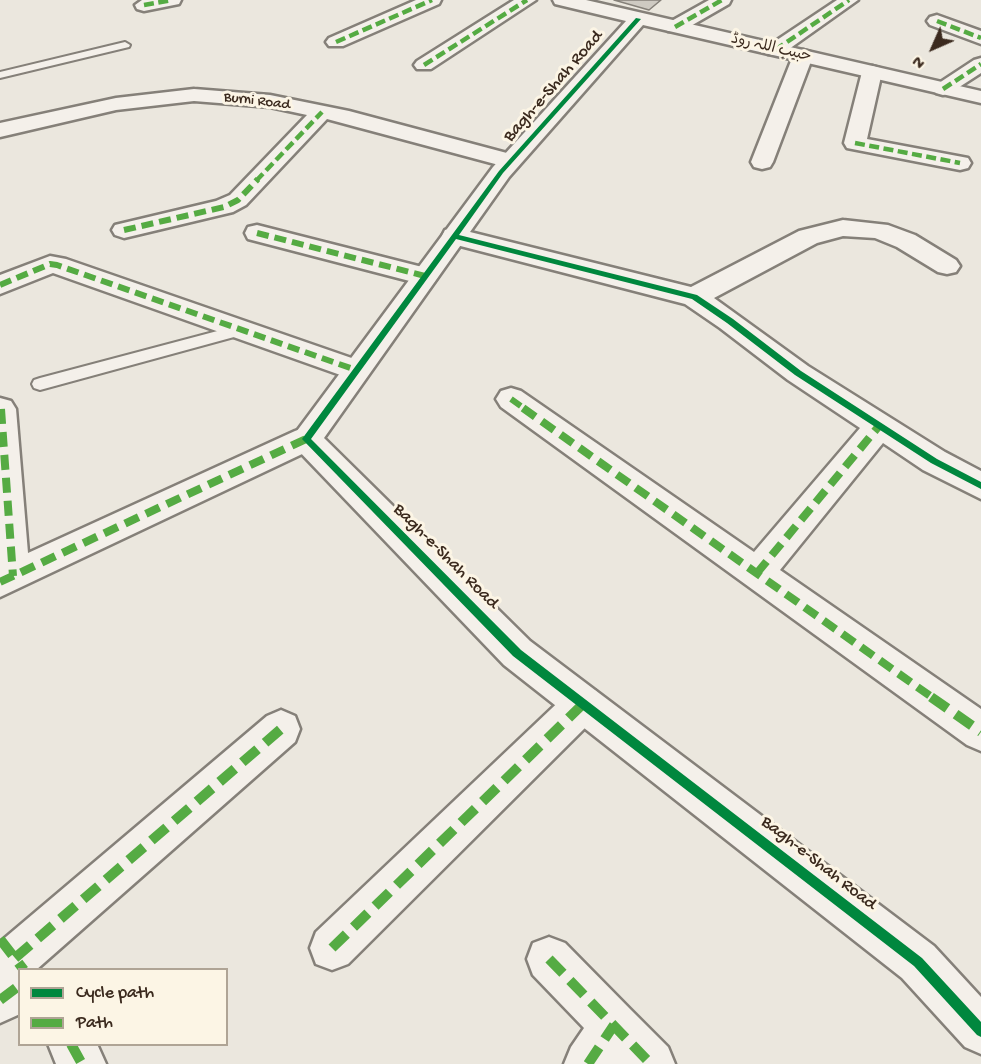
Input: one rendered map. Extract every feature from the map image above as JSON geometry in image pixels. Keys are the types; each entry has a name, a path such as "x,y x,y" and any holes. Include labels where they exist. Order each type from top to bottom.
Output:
{"street":[{"path":"144,5 171,0"},
{"path":"336,42 432,0"},
{"path":"424,64 527,0"},
{"name":"حبیب اللہ روڈ","path":"562,0 981,97"},
{"path":"675,27 722,0"},
{"path":"775,50 849,0"},
{"name":"Bagh-e-Shah Road","path":"638,19 510,161 306,439 517,653 918,962 981,1031"},
{"path":"938,21 981,38"},
{"path":"762,162 803,56"},
{"path":"943,89 981,64"},
{"path":"872,72 855,143 960,163"},
{"name":"Burni Road","path":"0,130 116,104 194,95 270,101 322,112 510,161"},
{"path":"124,230 224,207 238,200 322,112"},
{"path":"694,297 808,237 843,228 879,230 906,241 947,266"},
{"path":"257,233 425,276"},
{"path":"454,236 694,297 730,321 798,373 933,461 981,486"},
{"path":"0,285 50,264 57,265 356,370"},
{"path":"511,399 981,732"},
{"path":"1,409 7,579 306,439"},
{"path":"757,573 879,426"},
{"path":"332,948 584,704"},
{"path":"0,1000 15,963 281,729"},
{"path":"549,959 651,1064"},
{"path":"588,1064 614,1025"},
{"path":"71,1046 82,1064"}],"lane":[{"path":"0,75 125,45"},
{"path":"39,384 240,330"}],"building":[{"path":"614,0 661,0 649,10"}],"marked path":[{"path":"144,5 172,0"},
{"path":"336,42 432,0"},
{"path":"424,65 527,0"},
{"path":"675,27 722,0"},
{"path":"775,50 849,0"},
{"path":"937,21 981,38"},
{"path":"943,89 981,64"},
{"path":"124,230 224,207 238,200 322,112"},
{"path":"855,143 960,163"},
{"path":"257,233 425,276"},
{"path":"0,285 50,264 57,265 356,370"},
{"path":"511,399 981,732"},
{"path":"1,409 13,576"},
{"path":"757,573 879,426"},
{"path":"0,582 306,439"},
{"path":"332,948 583,704"},
{"path":"15,958 281,729"},
{"path":"0,939 22,968"},
{"path":"549,959 651,1064"},
{"path":"0,1000 18,986"},
{"path":"588,1064 614,1025"},
{"path":"72,1046 82,1064"}],"cycle path":[{"path":"638,19 501,172 306,439 517,653 918,962 981,1031"},
{"path":"454,236 694,297 730,321 798,373 934,461 981,486"}]}
